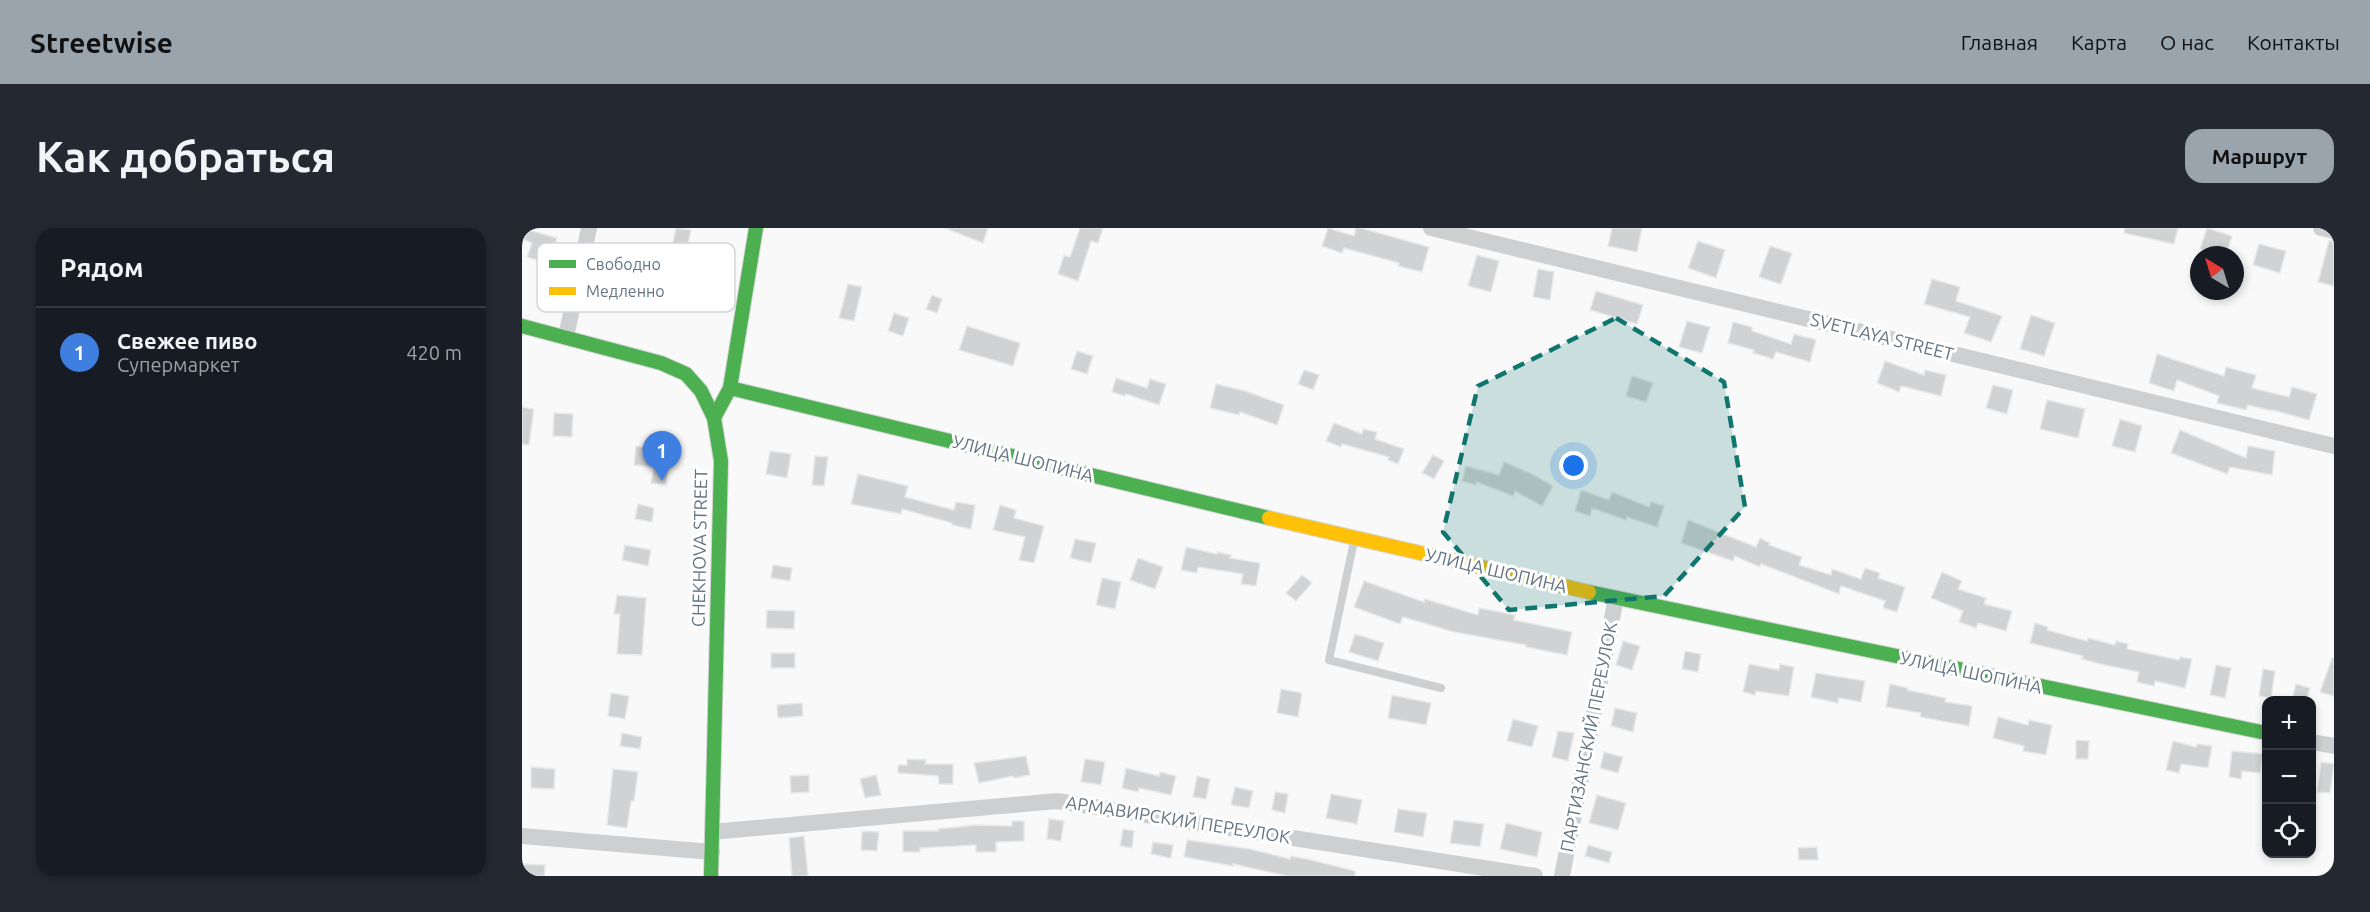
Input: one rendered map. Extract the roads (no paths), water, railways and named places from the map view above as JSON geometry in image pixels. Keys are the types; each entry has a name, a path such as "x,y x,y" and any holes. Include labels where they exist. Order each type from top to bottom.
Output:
{"street":[{"path":"586,243 589,228"},
{"path":"714,418 730,387 756,228"},
{"name":"SVETLAYA STREET","path":"1431,228 2334,446"},
{"path":"2321,228 2334,231"},
{"path":"566,337 571,312"},
{"path":"522,326 661,363 686,374 700,391 714,418"},
{"name":"УЛИЦА ШОПИНА","path":"730,387 1354,539 1616,598 2262,732"},
{"name":"CHEKHOVA STREET","path":"711,876 721,461 714,418"},
{"name":"ПАРТИЗАНСКИЙ ПЕРЕУЛОК","path":"1562,876 1616,598"},
{"path":"2316,743 2334,746"},
{"name":"АРМАВИРСКИЙ ПЕРЕУЛОК","path":"712,832 1057,801 1535,876"},
{"path":"522,836 711,852"}],"lane":[{"path":"1354,539 1329,660 1441,688"}],"place":[{"name":"Свежее пиво","path":"662,481"}]}
